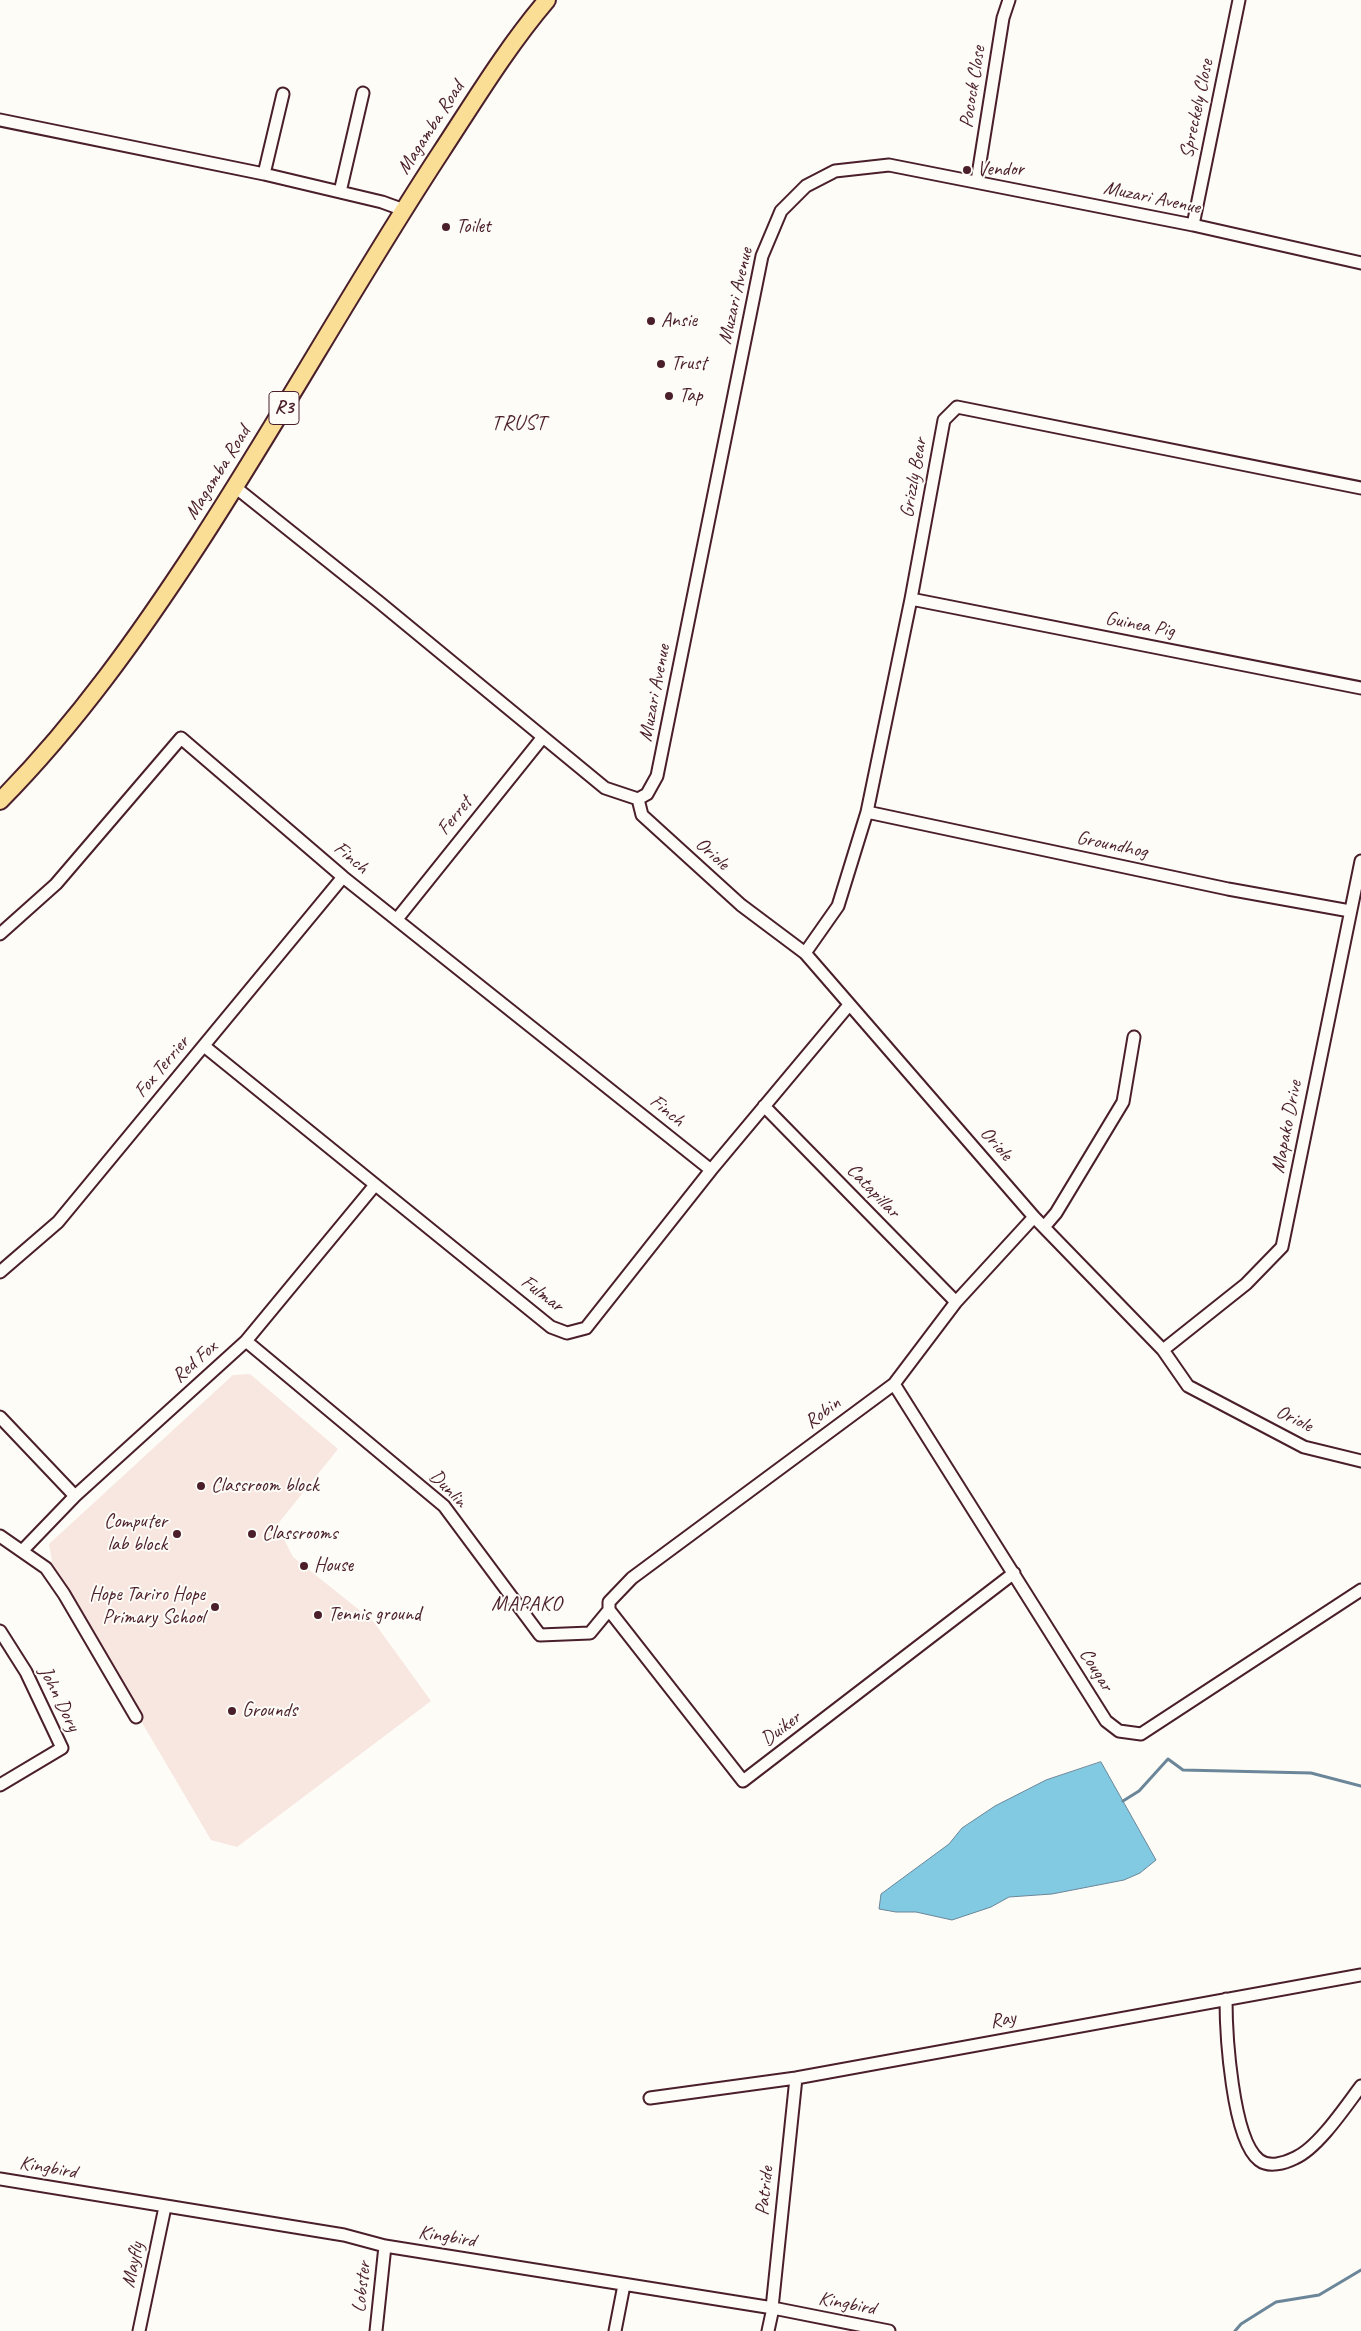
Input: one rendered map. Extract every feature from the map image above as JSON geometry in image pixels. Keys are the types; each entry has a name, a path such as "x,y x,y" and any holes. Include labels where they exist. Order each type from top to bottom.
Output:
{"highway":[{"name":"Magamba Road","path":"0,801 32,768 130,648 235,487 404,210 519,33 547,0"}],"street":[{"name":"Pocock Close","path":"978,181 1004,18 1009,0"},
{"name":"Spreckely Close","path":"1193,225 1239,0"},
{"path":"340,192 363,93"},
{"path":"264,174 283,94"},
{"path":"0,120 264,174 382,202 404,210"},
{"name":"Muzari Avenue","path":"638,800 647,794 657,776 762,256 781,211 806,186 835,171 889,165 978,181 1193,225 1361,263"},
{"name":"Grizzly Bear","path":"805,953 838,906 868,812 911,599 944,420 957,407 1361,488"},
{"path":"235,487 379,602 605,788 638,800"},
{"name":"Guinea Pig","path":"911,599 1361,688"},
{"name":"Ferret","path":"397,919 543,737"},
{"name":"Finch","path":"0,934 56,884 181,738 343,877 711,1170"},
{"name":"Oriole","path":"638,800 642,815 741,905 805,953 1034,1217 1163,1350 1188,1386 1304,1447 1361,1461"},
{"name":"Groundhog","path":"868,812 1228,889 1350,911"},
{"name":"Mapako Drive","path":"1163,1350 1246,1284 1282,1247 1361,861"},
{"name":"Fox Terrier","path":"0,1272 58,1222 343,877"},
{"name":"Fulmar","path":"204,1046 551,1327 567,1333 586,1328 711,1170 849,1005"},
{"path":"1044,1227 1056,1213 1123,1102 1134,1037"},
{"name":"Catapillar","path":"764,1106 956,1302"},
{"name":"Red Fox","path":"22,1551 75,1496 246,1341 375,1185"},
{"name":"Robin","path":"609,1610 609,1602 632,1578 894,1384 956,1302 1034,1217"},
{"name":"Dunlin","path":"246,1341 444,1506 540,1635 590,1633 609,1610"},
{"name":"Cougar","path":"894,1384 1106,1722 1119,1731 1141,1734 1361,1590"},
{"path":"0,1417 75,1496"},
{"path":"0,1536 46,1568 136,1717"},
{"name":"Duiker","path":"609,1610 743,1781 1014,1574"},
{"name":"John Dory","path":"0,1631 26,1672 62,1748 0,1785"},
{"name":"Ray","path":"650,2098 796,2078 1361,1975"},
{"path":"1226,1999 1232,2089 1247,2142 1259,2160 1272,2165 1296,2158 1326,2133 1361,2086"},
{"name":"Patride","path":"768,2331 796,2078"},
{"name":"Kingbird","path":"0,2179 344,2235 385,2246 624,2286 772,2308 889,2331"},
{"name":"Mayfly","path":"139,2331 165,2207"},
{"name":"Lobster","path":"376,2331 385,2246"},
{"path":"615,2331 624,2286"}],"shaded area":[{"name":"Hope Tariro Hope Primary School","path":"250,1374 338,1449 277,1525 293,1557 373,1621 431,1701 237,1847 211,1840 54,1573 49,1544 233,1375"}],"water":[{"path":"1101,1762 1156,1860 1140,1873 1124,1880 1052,1894 1009,1897 991,1907 952,1920 916,1912 896,1912 879,1909 881,1894 949,1844 962,1828 995,1806 1046,1780"}],"waterway":[{"path":"1123,1801 1139,1791 1168,1759 1183,1770 1311,1773 1361,1786"},
{"path":"1235,2331 1241,2324 1276,2302 1319,2295 1361,2270"}],"place":[{"name":"Vendor","path":"967,170"},
{"name":"Toilet","path":"446,227"},
{"name":"Ansie","path":"651,321"},
{"name":"Trust","path":"661,364"},
{"name":"Tap","path":"669,396"},
{"name":"Classroom block","path":"201,1486"},
{"name":"Computer lab block","path":"177,1534"},
{"name":"Classrooms","path":"252,1534"},
{"name":"House","path":"304,1566"},
{"name":"Hope Tariro Hope Primary School","path":"215,1607"},
{"name":"Tennis ground","path":"318,1615"},
{"name":"Grounds","path":"232,1711"}],"district":[{"name":"TRUST","path":"519,423"},
{"name":"MAPAKO","path":"527,1604"}]}
